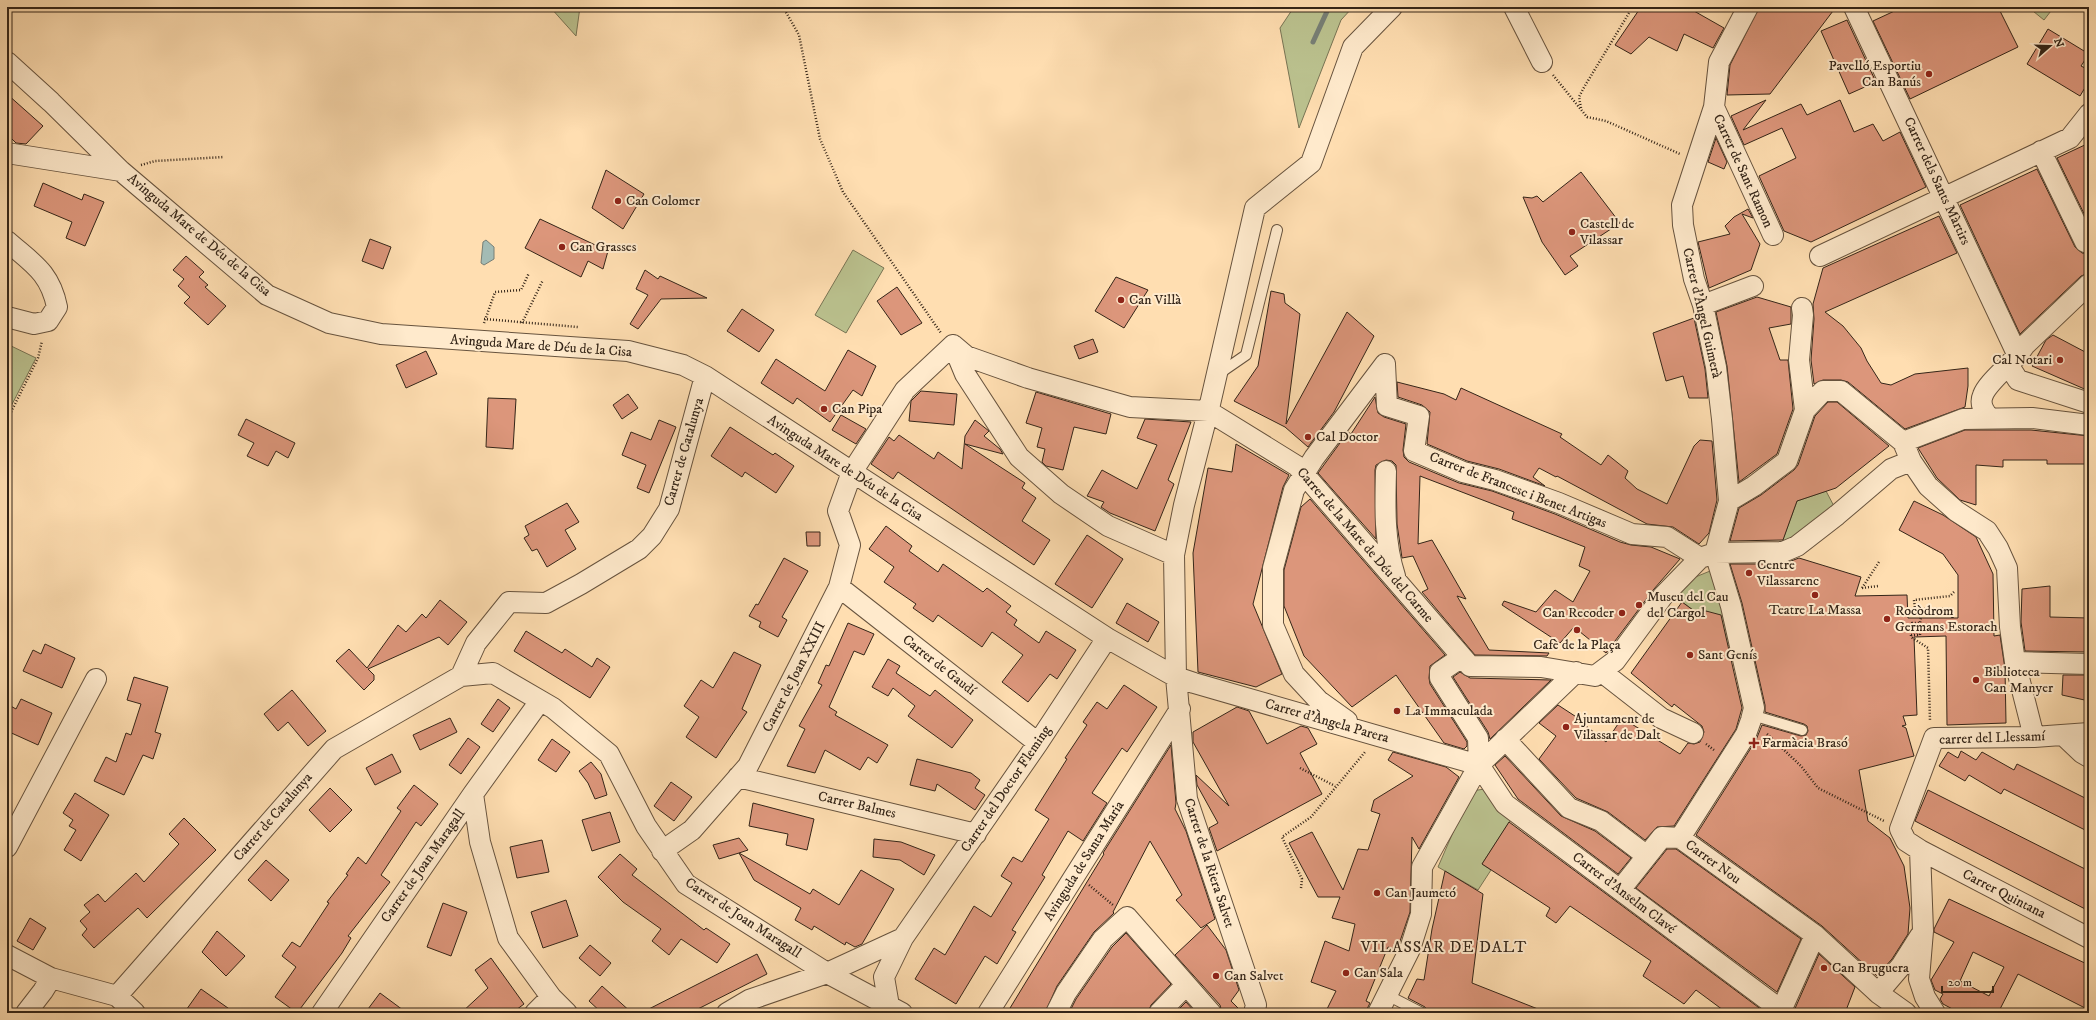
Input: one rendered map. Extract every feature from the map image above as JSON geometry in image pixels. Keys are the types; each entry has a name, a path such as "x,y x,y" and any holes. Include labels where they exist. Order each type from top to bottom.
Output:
{"street":[{"name":"Carrer de la Riera Salvet","path":"1254,1013 1256,1005 1187,799 1176,676 1174,555 1184,505 1208,411 1255,208 1311,163 1353,47 1392,7"},
{"path":"1514,7 1542,62"},
{"name":"Carrer d'Àngel Guimerà","path":"1608,666 1663,596 1708,556 1729,501 1716,367 1703,305 1694,279 1683,225 1682,205 1714,107 1719,62 1748,7"},
{"name":"Carrer dels Sants Màrtirs","path":"1854,7 1944,197 2014,361 2018,380 2089,403"},
{"name":"Avinguda Mare de Déu de la Cisa","path":"7,62 51,102 121,170 267,295 329,323 381,334 628,351 683,365 705,376 1106,638 1176,676"},
{"name":"Carrer de Sant Ramon","path":"1714,107 1773,235"},
{"path":"1820,256 2070,138 2089,114"},
{"path":"2041,151 2085,242 2089,243"},
{"path":"7,153 121,170"},
{"path":"7,241 40,270 53,289 57,307 48,321 34,324 7,317"},
{"path":"1989,418 1982,408 1982,395 2014,361 2025,345 2089,284"},
{"path":"1703,305 1752,286"},
{"path":"1802,308 1804,315 1799,360 1805,410"},
{"name":"Carrer de la Mare de Déu del Carme","path":"953,345 966,356 1028,378 1130,407 1208,411 1297,466 1470,666 1541,667 1572,676 1596,676 1608,666"},
{"path":"852,472 905,390 953,345 965,374 1020,457 1061,494 1108,526 1174,555"},
{"name":"Carrer de Francesc i Benet Artigas","path":"1304,473 1385,364 1387,406 1419,416 1414,451 1463,472 1496,480 1559,503 1632,534 1667,538 1708,556"},
{"name":"Carrer de Catalunya","path":"461,676 476,643 509,602 546,603 639,549 652,536 670,509 705,376"},
{"path":"1729,501 1754,486 1787,461 1805,410 1823,391 1841,391 1903,442 1911,461 1928,486 1956,511 1987,531 1998,548 2007,568 2010,627 2015,662 2034,737"},
{"path":"1903,442 1963,419 2032,418 2089,425"},
{"path":"1680,838 1746,734 1754,708 1731,606 1708,556 1783,552 1797,546 1891,469 1911,461"},
{"path":"1386,471 1385,518 1390,559 1397,581"},
{"name":"Carrer de Joan XXIII","path":"662,851 692,830 748,766 839,588 850,545 838,511 852,472"},
{"path":"1304,473 1294,490 1273,568 1273,625 1294,674 1319,701 1360,730"},
{"name":"Carrer de Gaudí","path":"839,588 1038,743"},
{"name":"Carrer del Doctor Fleming","path":"895,1010 884,977 903,938 1038,743 1106,638"},
{"path":"1462,657 1440,672 1440,678 1478,738 1478,765"},
{"path":"2015,662 2089,664"},
{"path":"1608,666 1661,718 1693,733"},
{"name":"Carrer de Catalunya","path":"117,996 334,748 461,676 493,673"},
{"name":"Carrer de Joan Maragall","path":"493,673 553,708 609,754 646,826 686,884 827,973 895,1010"},
{"name":"Carrer d'Àngela Parera","path":"1176,676 1478,765"},
{"path":"1378,1013 1410,949 1421,914 1422,867 1478,765 1572,676"},
{"path":"7,847 96,679"},
{"name":"Carrer de Joan Maragall","path":"322,1013 472,794 540,701"},
{"name":"Avinguda de Santa Maria","path":"988,1013 1180,709"},
{"name":"carrer del Llessamí","path":"1900,829 1934,738 2034,737 2089,733"},
{"path":"2063,735 2089,757"},
{"path":"1505,740 1570,808 1601,821 1647,856"},
{"name":"Carrer d'Anselm Clavé","path":"1478,765 1505,804 1781,1011"},
{"name":"Carrer Balmes","path":"738,777 976,834"},
{"path":"472,794 480,842 508,938 551,998 567,1013"},
{"path":"1900,829 1906,841 1920,850 1923,931 1919,978 1925,997 1935,1013"},
{"name":"Carrer Nou","path":"1620,890 1662,837 1680,838 1815,935"},
{"name":"Carrer Quintana","path":"1920,850 2089,938"},
{"path":"1056,1013 1066,993 1103,939 1127,917 1211,1013"},
{"path":"1878,993 1901,966 1923,931"},
{"path":"1781,1011 1815,935 1878,993 1906,1013"},
{"path":"727,1013 749,1000 827,973 903,938"},
{"path":"7,955 51,978 117,996 134,1013"},
{"path":"26,1013 51,978"},
{"path":"1159,1013 1186,985"},
{"path":"535,1013 551,998"}],"lane":[{"path":"1216,376 1246,355 1277,230"},
{"path":"1752,718 1802,730"},
{"path":"1387,995 1422,1013"}],"path":[{"path":"783,7 799,35 820,139 843,192 943,337 953,345"},
{"path":"1581,110 1579,97 1629,13"},
{"path":"1542,62 1587,117 1606,121 1696,161"},
{"path":"121,170 155,161 224,157"},
{"path":"484,341 484,319 495,292 521,290 529,273"},
{"path":"522,323 543,280"},
{"path":"484,319 578,327"},
{"path":"7,420 38,358 48,321"},
{"path":"1878,586 1862,588 1879,562"},
{"path":"1930,722 1928,648 1911,637 1911,635 1920,635 1920,632 1911,632 1911,629 1920,629 1920,626 1911,626 1912,623 1920,623 1921,617 1915,609 1914,600 1950,596 1954,592"},
{"path":"1915,609 1952,609 1953,628 2010,627"},
{"path":"1752,718 1801,766 1818,788 1900,829"},
{"path":"1693,733 1728,761"},
{"path":"1302,888 1302,879 1282,837 1311,817 1378,736"},
{"path":"1300,768 1336,786"},
{"path":"1075,874 1127,917"}],"green space":[{"path":"550,7 580,7 576,36"},
{"path":"1294,7 1353,7 1341,20 1299,128 1280,28"},
{"path":"2028,7 2054,7 2044,20"},
{"path":"853,250 884,268 846,333 815,315"},
{"path":"7,344 36,358 7,414"},
{"path":"1826,491 1836,510 1793,541 1782,542 1797,501"},
{"path":"1715,569 1735,640 1729,646 1717,635 1706,611 1697,613 1673,595 1693,578"},
{"path":"1485,789 1505,816 1512,818 1482,864 1491,870 1478,890 1438,867 1471,791"}],"water":[{"path":"486,240 494,247 494,259 484,265 481,263 483,242"}],"building":[{"path":"1641,7 1687,7 1724,28 1713,48 1684,34 1677,51 1649,37 1631,54 1615,45"},
{"path":"1759,7 1836,7 1770,94 1727,95 1730,65"},
{"name":"Pavelló Esportiu Can Banús","path":"1903,7 1998,7 2018,47 1910,99 1873,21"},
{"path":"1847,20 1876,82 1849,94 1821,31"},
{"path":"2048,29 2089,54 2081,66 2089,70 2089,81 2080,96 2027,64"},
{"path":"7,94 43,126 26,144 16,143 7,134"},
{"path":"1766,100 1743,130 1801,104 1807,115 1840,100 1854,132 1873,124 1883,141 1900,132 1926,187 1811,242 1784,231 1759,176 1796,158 1782,128 1744,145 1731,116"},
{"path":"1716,138 1727,162 1724,169 1708,162"},
{"path":"2089,143 2089,224 2057,158"},
{"path":"2037,169 2075,247 2082,253 2089,254 2089,273 2081,276 2020,334 1960,205"},
{"name":"Can Colomer","path":"606,170 644,194 623,229 592,208"},
{"name":"Castell de Vilassar","path":"1581,172 1620,223 1570,256 1578,266 1565,275 1542,242 1523,197 1532,198 1537,196 1543,202"},
{"path":"43,183 82,200 84,194 104,202 85,246 66,238 72,222 34,206"},
{"path":"1748,209 1753,218 1742,214 1760,244 1751,270 1709,288 1698,242 1730,234 1725,226 1734,217"},
{"path":"1939,216 1957,253 1825,312 1843,326 1861,348 1867,361 1881,383 1891,385 1915,374 1968,368 1968,386 1965,407 1905,429 1848,382 1841,380 1823,380 1814,384 1811,360 1814,319 1813,304 1823,268"},
{"name":"Can Grasses","path":"540,219 608,251 603,269 588,261 581,277 525,248"},
{"path":"370,239 391,247 383,269 362,261"},
{"path":"186,256 204,272 199,277 208,285 205,287 226,306 208,325 184,303 190,297 178,286 184,279 173,270"},
{"path":"645,270 658,279 660,276 707,298 661,299 638,329 630,324 648,295 636,289"},
{"name":"Can Villà","path":"1116,277 1148,290 1124,328 1095,311"},
{"path":"897,287 922,323 901,335 877,301"},
{"path":"1271,291 1284,294 1285,303 1300,314 1286,424 1347,312 1374,336 1334,412 1308,447 1285,427 1234,401 1258,366"},
{"path":"1757,297 1791,307 1791,324 1769,328 1780,360 1788,360 1793,409 1777,454 1739,482 1727,366 1716,312"},
{"path":"742,309 774,330 759,352 727,331"},
{"path":"1694,318 1705,369 1708,398 1689,398 1683,376 1666,381 1653,333"},
{"name":"Cal Notari","path":"2053,335 2089,354 2089,391 2032,366 2046,340"},
{"path":"1093,339 1098,352 1079,359 1074,346"},
{"path":"848,350 876,366 862,396 853,390 830,422 797,398 793,404 761,383 776,359 825,391"},
{"path":"426,351 437,374 406,388 396,365"},
{"path":"1397,382 1444,394 1456,400 1461,388 1562,434 1560,437 1601,465 1608,455 1628,471 1625,478 1637,489 1667,504 1694,446 1700,440 1712,441 1717,500 1709,533 1699,544 1673,527 1647,524 1539,468 1533,477 1545,486 1499,469 1467,461 1427,444 1430,412 1422,405 1398,397"},
{"path":"921,391 957,394 954,425 909,421 911,401"},
{"path":"1036,392 1111,414 1106,434 1074,427 1063,470 1046,466 1042,462 1045,449 1037,447 1042,428 1026,423"},
{"path":"628,394 638,408 622,419 613,405"},
{"path":"1375,397 1378,413 1384,417 1406,424 1403,450 1404,457 1409,462 1459,483 1492,491 1555,514 1620,542 1631,545 1651,547 1680,559 1654,589 1606,653 1574,627 1560,643 1502,605 1504,601 1536,612 1555,590 1573,602 1590,571 1579,566 1585,547 1512,519 1514,512 1420,476 1418,544 1432,540 1466,599 1457,596 1489,650 1549,653 1547,656 1475,655 1422,592 1428,589 1413,556 1402,558 1397,524 1396,465 1392,461 1386,460 1376,465 1376,539 1318,473 1348,432 1351,434"},
{"path":"488,398 516,399 513,449 486,447"},
{"path":"1828,402 1837,402 1889,446 1836,488 1797,501 1783,540 1730,541 1739,508 1761,495 1794,470 1798,465 1815,416"},
{"path":"841,415 866,429 856,444 832,430"},
{"path":"246,419 295,443 288,458 276,451 268,466 247,456 254,443 238,435"},
{"path":"1145,419 1191,422 1168,480 1174,484 1155,531 1110,513 1101,507 1104,502 1087,496 1102,470 1137,489 1157,445 1137,438"},
{"path":"659,420 676,427 649,493 637,488 646,465 622,455 631,432 651,440"},
{"path":"975,420 989,431 984,436 1000,449 1003,454 965,444 1025,483 1022,488 1036,498 1022,521 1050,540 1034,565 898,472 893,479 871,464 889,437 894,441 899,435 934,459 938,452 962,469 965,436"},
{"path":"730,427 773,455 775,453 794,466 776,493 745,472 742,477 711,456"},
{"path":"1965,430 2031,430 2089,436 2089,464 2047,464 2047,460 2003,460 2003,467 1976,465 1976,505 1960,500 1937,478 1918,448"},
{"path":"1236,444 1289,475 1283,487 1253,604 1282,674 1256,687 1198,672 1193,553 1208,468 1232,472"},
{"path":"1310,499 1445,655 1430,666 1430,684 1467,742 1467,746 1464,749 1444,743 1396,675 1352,707 1304,656 1284,606 1284,570 1301,507"},
{"path":"1914,501 1943,515 1976,537 1993,574 1994,636 2000,635 2005,669 2006,723 1947,725 1946,636 1914,637 1917,715 1903,716 1906,725 1902,726 1906,728 1914,756 1859,770 1868,821 1890,838 1904,866 1910,908 1908,934 1892,959 1877,976 1822,926 1696,835 1756,740 1762,725 1801,736 1806,735 1808,731 1807,726 1804,724 1765,712 1765,705 1742,603 1730,564 1783,564 1799,558 1861,577 1855,596 1907,595 1908,618 1958,618 1958,575 1943,554 1899,530"},
{"path":"567,503 579,522 565,530 576,549 547,567 537,549 532,551 524,538 529,535 525,526"},
{"path":"886,526 912,546 909,551 938,572 943,564 983,592 987,588 1011,606 1006,612 1017,620 1014,625 1039,643 1046,631 1076,650 1057,679 1050,674 1028,702 1002,682 1023,655 992,632 982,647 938,615 933,622 913,608 916,604 884,582 894,567 869,549"},
{"path":"806,532 820,532 820,546 807,546"},
{"path":"1087,535 1123,559 1092,608 1055,584"},
{"path":"784,558 808,571 782,617 787,620 778,637 759,627 761,622 749,616 756,604 758,605"},
{"path":"2050,586 2050,617 2089,618 2089,652 2025,651 2021,622 2022,589"},
{"path":"440,600 467,622 448,645 439,637 368,669 374,675 374,680 364,690 336,661 349,649 367,668 398,625 406,632 422,614 426,618"},
{"path":"1682,602 1697,613 1706,611 1721,615 1742,708 1736,729 1674,826 1657,827 1645,840 1608,812 1576,798 1539,759 1556,736 1539,723 1558,705 1581,720 1580,721 1606,742 1622,718 1680,754 1688,743 1694,744 1700,742 1704,732 1702,726 1674,704 1672,707 1631,673"},
{"path":"1127,603 1159,622 1148,642 1116,623"},
{"path":"848,623 874,634 864,655 854,651 829,707 837,712 835,715 888,745 877,763 868,757 860,770 825,750 815,773 787,766 805,729 799,726 822,685 818,683 826,665 829,666"},
{"path":"526,631 562,653 565,649 592,667 597,658 610,667 590,698 514,651"},
{"path":"45,644 75,658 62,688 23,671 33,650 41,654"},
{"path":"734,652 761,665 742,709 747,712 716,758 686,737 699,717 684,706 701,680 713,688"},
{"path":"888,659 900,666 896,673 930,696 935,690 973,720 952,748 908,716 915,706 893,688 888,696 872,687"},
{"path":"1460,672 1470,678 1551,680 1490,739 1488,732 1453,677"},
{"path":"2063,675 2089,675 2089,701 2062,695"},
{"path":"134,677 168,687 155,732 161,734 153,759 143,755 124,795 94,781 106,757 116,762 126,733 131,735 141,704 127,700"},
{"path":"1124,685 1157,707 1127,752 1122,748 1092,793 1107,803 1083,841 1068,831 1042,875 1045,877 1012,930 1016,932 997,964 985,956 956,1004 915,979 934,948 945,955 974,906 991,917 1012,883 1001,876 1013,857 1022,862 1049,819 1035,810 1067,759 1065,758 1087,725 1083,722 1097,702 1107,709"},
{"path":"292,690 326,731 308,746 288,722 278,731 264,714"},
{"path":"21,699 52,713 38,745 7,731 7,704 16,709"},
{"path":"498,699 510,708 493,732 481,724"},
{"path":"1237,707 1249,711 1267,744 1301,726 1308,728 1317,744 1300,753 1322,794 1217,851 1209,828 1218,823 1197,785 1196,775 1229,806 1193,742 1193,732"},
{"path":"450,718 457,732 420,750 413,735"},
{"path":"468,738 480,747 461,774 449,765"},
{"path":"552,739 570,752 556,772 538,760"},
{"path":"1171,745 1176,803 1175,809 1186,831 1215,919 1201,928 1176,900 1182,895 1150,841 1113,912 1114,913 1094,932 1057,986 1045,1013 1007,1013 1104,854 1103,853"},
{"path":"1961,751 1976,760 1982,752 2014,770 2017,764 2089,800 2089,832 2004,789 2001,794 1969,775 1965,781 1939,766 1948,752 1958,758"},
{"path":"1393,752 1446,767 1459,777 1419,849 1412,837 1410,912 1397,950 1388,947 1366,1001 1370,1003 1365,1013 1325,1013 1336,991 1311,982 1325,941 1349,951 1355,924 1332,918 1340,897 1318,897 1289,843 1312,832 1343,890 1358,849 1368,850 1380,814 1371,811 1374,800 1413,776 1388,760"},
{"path":"392,754 401,772 375,785 366,768"},
{"path":"1505,756 1561,816 1595,831 1631,858 1618,874 1518,799 1495,765"},
{"path":"917,759 971,773 980,780 975,788 985,795 975,810 937,784 935,791 910,785"},
{"path":"591,762 601,774 607,795 595,799 588,783 579,771"},
{"path":"671,782 692,797 674,821 654,806"},
{"path":"414,785 438,804 421,826 416,822 381,875 390,882 348,936 351,938 342,953 297,1013 275,997 296,967 282,956 292,942 300,947 329,903 327,902 348,875 346,874 358,857 366,864 401,811 397,808"},
{"path":"330,788 352,810 330,832 309,810"},
{"path":"1928,790 2089,871 2089,911 1915,821"},
{"path":"75,793 109,815 81,861 64,850 76,830 69,826 73,820 63,813"},
{"path":"753,803 814,819 807,850 786,845 788,834 749,826"},
{"path":"610,812 620,842 592,851 582,820"},
{"path":"184,818 216,850 147,918 138,908 94,948 82,935 87,929 80,921 90,912 84,905 98,894 105,902 136,873 144,882 179,844 169,834"},
{"path":"1509,822 1766,1013 1727,1013 1696,990 1684,1004 1643,976 1651,961 1570,906 1556,923 1546,916 1550,908 1482,864"},
{"path":"739,838 748,850 719,859 713,845"},
{"path":"874,839 901,842 935,855 924,875 900,860 873,857"},
{"path":"542,840 549,872 517,878 510,847"},
{"path":"1667,849 1676,849 1801,939 1777,992 1636,888"},
{"path":"739,853 810,894 813,889 839,905 861,870 894,889 862,944 855,947 846,942 845,945 814,926 812,930 795,920 801,908 754,880"},
{"path":"620,854 637,869 632,875 704,930 706,928 730,944 717,963 681,939 669,955 652,941 661,929 623,902 598,877"},
{"path":"266,860 289,880 271,901 248,880"},
{"path":"1445,871 1483,894 1472,983 1548,1013 1428,1013 1425,1007 1408,998 1417,979 1424,980 1432,929"},
{"path":"1949,899 2089,965 2089,1010 2018,974 1998,1013 1960,1013 1943,1004 1940,999 1943,994 1935,990 1931,980 1954,942 1934,932 1934,929","holes":["1973,952 2004,967 1989,996 1960,981"]},
{"path":"566,900 578,936 543,948 531,912"},
{"path":"443,903 467,912 451,956 427,947"},
{"path":"30,918 46,928 33,950 17,941"},
{"name":"Can Salvet","path":"1207,925 1226,950 1239,990 1231,1001 1243,1013 1222,1013 1220,1005 1175,955"},
{"path":"217,931 245,956 226,976 202,952"},
{"path":"1126,933 1171,984 1151,1005 1148,1013 1069,1013 1076,999 1112,947"},
{"path":"590,945 611,963 600,976 579,958"},
{"path":"757,954 767,974 690,1013 641,1013"},
{"name":"Can Bruguera","path":"1819,954 1855,987 1845,1013 1793,1013"},
{"path":"491,958 524,1004 512,1013 461,1013 488,988 475,970"},
{"path":"602,986 632,1013 602,1013 589,1001"},
{"path":"201,989 235,1013 184,1013"},
{"path":"380,993 407,1013 365,1013"},
{"path":"1186,1002 1196,1013 1175,1013"}],"waterway":[{"path":"1313,42 1329,7"}],"place":[{"name":"Pavelló Esportiu Can Banús","path":"1929,74"},
{"name":"Can Colomer","path":"618,201"},
{"name":"Castell de Vilassar","path":"1572,232"},
{"name":"Can Grasses","path":"562,247"},
{"name":"Can Villà","path":"1121,300"},
{"name":"Cal Notari","path":"2060,360"},
{"name":"Can Pipa","path":"824,409"},
{"name":"Cal Doctor","path":"1308,437"},
{"name":"Centre Vilassarenc","path":"1749,573"},
{"name":"Teatre La Massa","path":"1815,595"},
{"name":"Museu del Cau del Cargol","path":"1639,605"},
{"name":"Can Recoder","path":"1622,613"},
{"name":"Rocòdrom Germans Estorach","path":"1887,619"},
{"name":"Cafè de la Plaça","path":"1577,630"},
{"name":"Sant Genís","path":"1690,655"},
{"name":"Biblioteca Can Manyer","path":"1976,680"},
{"name":"La Immaculada","path":"1397,711"},
{"name":"Ajuntament de Vilassar de Dalt","path":"1566,727"},
{"name":"Farmàcia Brasó","path":"1754,743"},
{"name":"Can Jaumetó","path":"1377,893"},
{"name":"Can Bruguera","path":"1824,968"},
{"name":"Can Sala","path":"1346,973"},
{"name":"Can Salvet","path":"1216,976"}],"district":[{"name":"VILASSAR DE DALT","path":"1444,947"}]}
